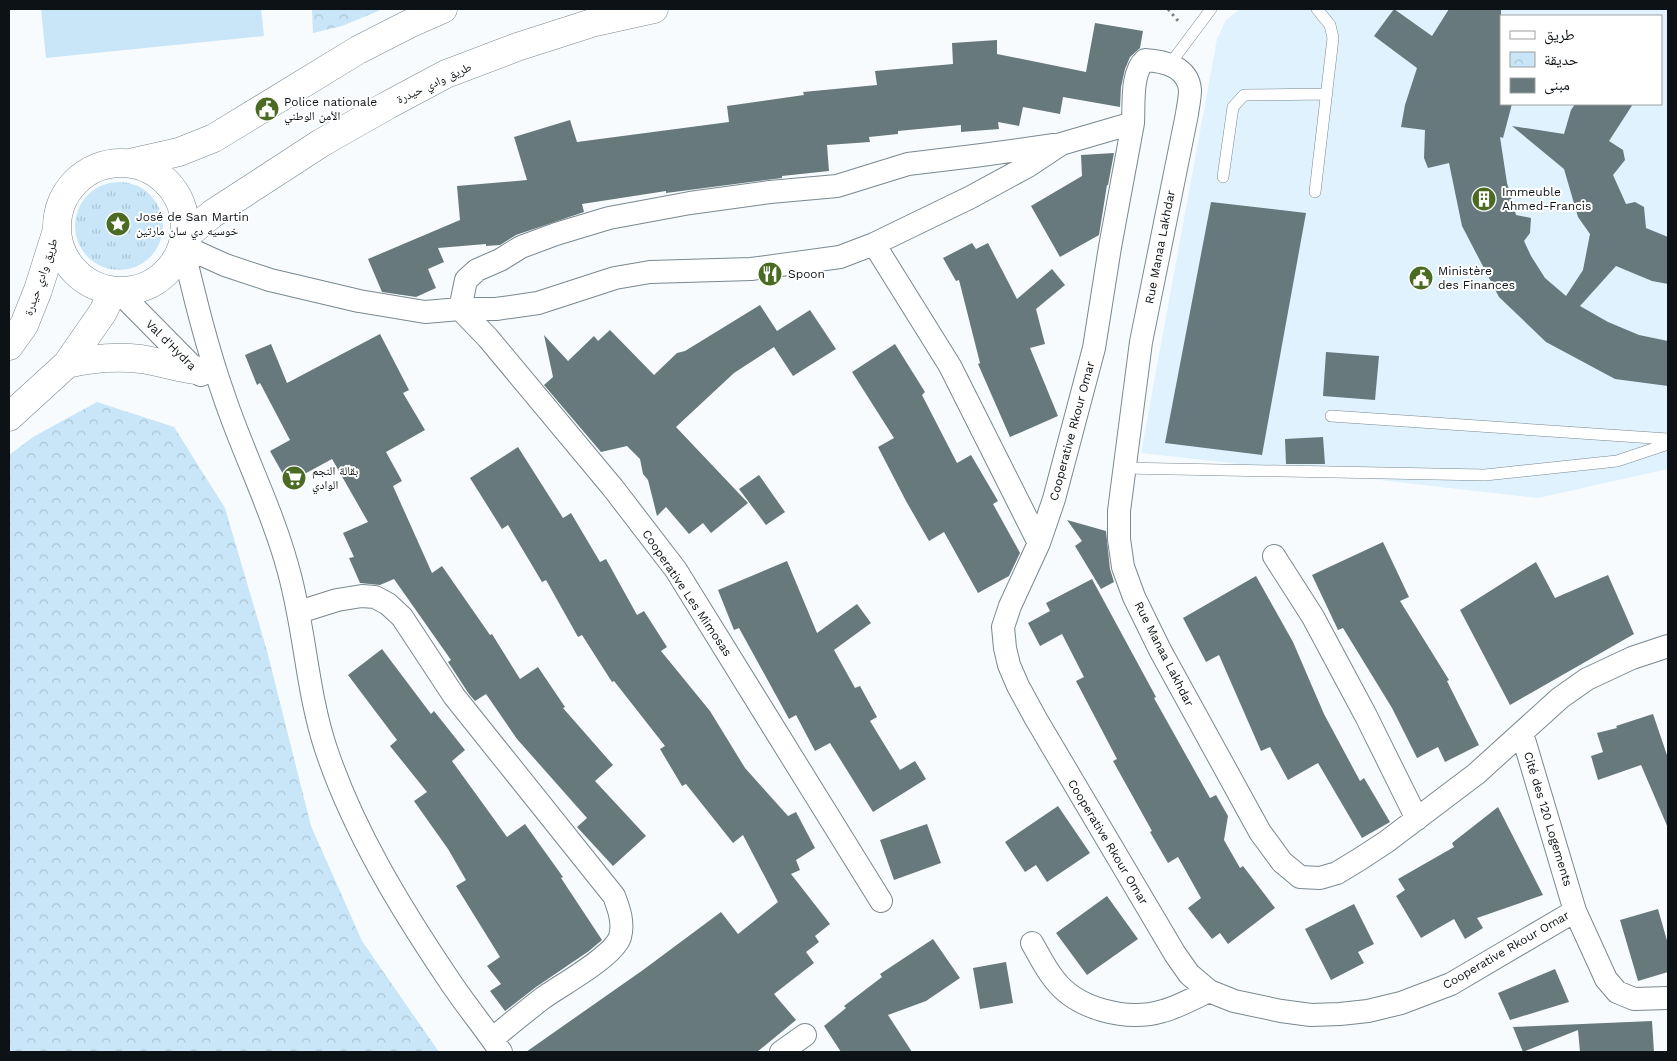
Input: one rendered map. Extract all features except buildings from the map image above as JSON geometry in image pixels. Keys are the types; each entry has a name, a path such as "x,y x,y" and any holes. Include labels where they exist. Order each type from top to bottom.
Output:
{"main road":[{"path":"130,163 149,169 166,180 178,197 185,215 184,243 171,269 156,282 138,290 116,291 100,289 84,280 70,267 61,251 56,233 58,214 64,196 76,181 92,170 111,163 130,163 179,152 214,138 358,50 443,9"},
{"name":"طريق وادي حيدرة","path":"184,243 212,214 321,143 446,74 518,47 595,22 654,9"},
{"name":"طريق وادي حيدرة","path":"9,346 24,325 38,290 56,233"},
{"path":"9,417 67,364 116,291"},
{"path":"67,364 91,358 106,358 142,360 195,370"}],"street":[{"path":"460,309 466,280 477,270 500,260 521,247 609,218 770,192 837,186 908,164 1061,144 1133,123 1136,74 1140,64 1145,60 1170,64"},
{"name":"Rue Manaa Lakhdar","path":"1170,64 1180,70 1185,77 1190,94 1141,342 1123,468 1119,511 1119,539 1124,567 1134,596 1160,650 1260,832 1282,862 1300,877 1320,878 1336,873 1386,842 1476,774 1560,698 1586,679 1632,658 1668,646"},
{"name":"Cooperative Rkour Omar","path":"1133,123 1094,348 1054,499 1039,544 1010,606 1003,627 1004,648 1009,665 1036,720 1175,954 1190,974 1209,991 1234,1001 1311,1015 1368,1011 1401,1003 1451,984 1575,911"},
{"path":"184,243 225,265 270,280 358,301 425,312 460,309 496,309 538,303 615,278 650,272 751,269 840,257 874,244 971,196 1028,166 1061,144"},
{"path":"184,243 204,333 224,398 288,565 299,612 302,641 318,720 325,747 340,786 382,872 448,978 497,1046 543,998 595,963 620,938 622,927 621,914 614,896 454,696 402,617 388,604 375,597 362,596 337,600 299,612"},
{"path":"874,244 950,366 1039,544"},
{"name":"Val d'Hydra","path":"116,291 224,398"},
{"name":"Cooperative Les Mimosas","path":"460,309 488,338 613,488 676,570 881,901"},
{"path":"1274,556 1313,617 1366,716 1417,819"},
{"name":"Cité des 120 Logements","path":"1522,732 1575,911 1606,979 1617,992 1634,998 1668,998"},
{"path":"1032,943 1054,980 1066,992 1086,1005 1128,1015 1154,1013 1162,1012 1209,991"},
{"path":"781,1052 805,1035"}],"lane":[{"path":"1170,64 1211,9"},
{"path":"1315,192 1334,38 1330,25 1317,9"},
{"path":"1223,176 1233,106 1244,95 1327,94"},
{"path":"1331,416 1668,439"},
{"path":"1123,468 1485,475 1617,461 1668,444"}],"shaded area":[{"name":"Ministère des Finances","path":"1240,9 1668,9 1668,469 1538,498 1141,453 1217,39 1226,20"}],"green space":[{"path":"41,9 261,9 264,36 46,58"},
{"path":"312,9 383,9 342,26 313,33"},
{"path":"119,182 136,186 150,195 159,209 163,226 159,243 150,257 136,266 119,270 102,266 88,257 79,243 75,226 79,209 88,195 102,186"},
{"path":"97,402 174,427 225,508 267,651 311,826 362,941 439,1052 9,1052 9,455 33,437"}],"place":[{"name":"Police nationale الأمن الوطني","path":"267,109"},
{"name":"Immeuble Ahmed-Francis","path":"1484,199"},
{"name":"José de San Martin خوسيه دي سان مارتين","path":"118,224"},
{"name":"Spoon","path":"770,274"},
{"name":"Ministère des Finances","path":"1421,278"},
{"name":"بقالة النجم الوادي","path":"294,478"}]}
